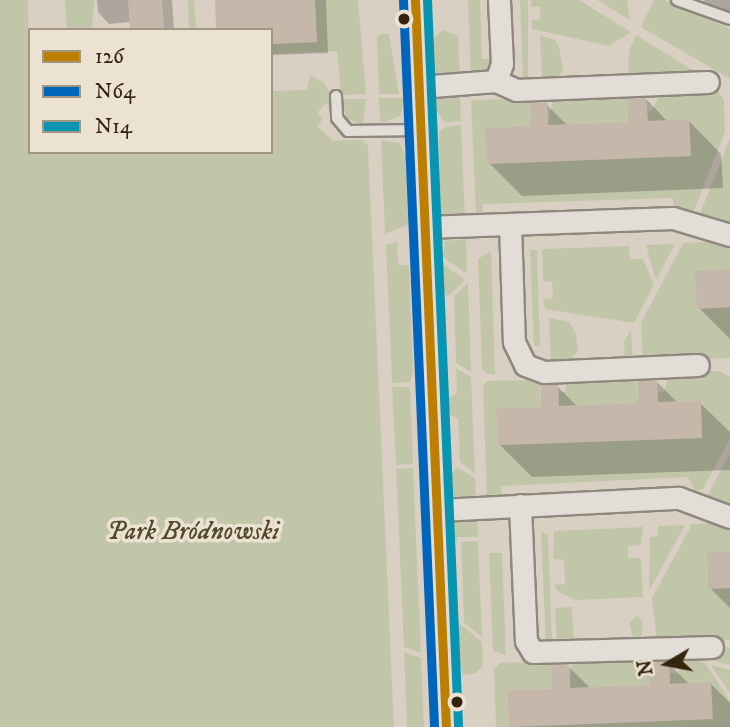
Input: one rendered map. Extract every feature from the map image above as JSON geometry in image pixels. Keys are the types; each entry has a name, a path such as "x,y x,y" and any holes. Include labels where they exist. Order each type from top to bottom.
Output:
{"street":[{"path":"415,0 439,510 446,727"},
{"path":"496,81 502,64 499,0"},
{"path":"419,87 496,81 516,90 708,82"},
{"path":"425,227 673,218 730,235"},
{"path":"510,224 514,342 525,365 544,372 698,365"},
{"path":"439,510 682,498 730,517"},
{"path":"520,505 526,641 533,652 712,647"}],"lane":[{"path":"677,0 730,19"},
{"path":"336,96 337,118 348,131 421,130"}],"green space":[{"name":"Park Bródnowski","path":"0,0 28,0 28,154 273,154 273,91 307,90 310,75 325,84 331,96 331,108 326,103 317,113 323,119 317,126 333,141 363,140 368,146 394,727 0,727"},
{"path":"65,0 95,0 91,28 67,28"},
{"path":"188,0 194,0 196,28 189,28"},
{"path":"315,0 358,0 366,94 341,95 337,51 273,54 273,44 317,42"},
{"path":"468,0 480,0 482,59 494,59 495,71 471,77"},
{"path":"520,0 528,0 528,79 523,79"},
{"path":"531,0 579,0 631,32 609,46 532,29 532,20 540,19 540,7 531,7"},
{"path":"597,0 627,0 630,20"},
{"path":"654,0 665,0 730,29 730,79 641,27"},
{"path":"443,30 458,36 460,78 433,76 429,42"},
{"path":"389,34 399,94 379,94 377,37"},
{"path":"540,35 555,40 559,47 563,68 557,83 547,83 542,76"},
{"path":"636,35 704,77 628,80 629,51"},
{"path":"717,89 724,100 725,132 691,218 673,210 673,198 483,204 483,217 476,217 471,100 530,98 531,126 486,128 487,164 691,156 689,120 644,121 644,112 652,111 662,90"},
{"path":"627,91 628,122 548,125 554,94"},
{"path":"460,92 461,121 445,122 435,109 435,95"},
{"path":"378,98 405,98 400,116 381,123"},
{"path":"341,99 366,99 363,124 347,119"},
{"path":"461,125 465,218 440,216 439,132 445,127"},
{"path":"730,138 730,229 697,221"},
{"path":"381,140 399,143 408,159 409,224 385,234"},
{"path":"466,239 467,274 443,257 445,241"},
{"path":"730,241 730,269 697,308 730,307 730,358 643,361 641,323 683,243"},
{"path":"397,242 398,265 409,265 413,372 410,382 392,383 386,245"},
{"path":"675,244 656,280 646,245"},
{"path":"629,246 630,259 643,259 654,285 634,323 545,309 543,299 553,298 552,282 543,281 542,249"},
{"path":"530,250 537,250 540,346 534,346"},
{"path":"491,251 495,374 488,374 482,369 478,259"},
{"path":"438,261 465,280 448,296 440,288"},
{"path":"468,283 471,372 456,363 454,296"},
{"path":"549,318 569,322 576,334 578,351 569,361 551,365"},
{"path":"631,330 633,362 625,362 624,341"},
{"path":"456,368 471,377 475,473 460,462 458,419 445,412 444,401 457,393"},
{"path":"719,371 730,377 730,439 703,489 695,491 688,477 501,486 502,502 487,502 483,386 488,381 540,380 541,407 496,409 498,445 702,438 701,401 656,402 655,393 664,392 670,372"},
{"path":"637,374 638,403 559,406 558,393 565,392 567,377"},
{"path":"392,387 410,387 413,464 396,465"},
{"path":"730,453 730,511 706,498"},
{"path":"457,467 475,478 476,503 456,504 448,497 447,480"},
{"path":"413,468 421,653 404,647 396,469"},
{"path":"477,514 478,537 457,537 457,542 449,535 449,524 457,515"},
{"path":"730,523 730,551 707,552 708,589 730,588 730,640 657,643 652,598 692,524"},
{"path":"685,525 649,591 650,537 658,536 658,526"},
{"path":"643,527 641,545 628,546 628,558 641,558 643,597 576,600 557,591 554,585 565,584 564,560 553,559 554,531"},
{"path":"541,531 548,535 552,642 546,647"},
{"path":"478,541 482,637 464,623 461,542"},
{"path":"489,553 502,553 506,655 493,651"},
{"path":"572,607 574,646 557,647 555,608"},
{"path":"637,615 643,622 641,640 634,641 629,623"},
{"path":"460,624 482,642 483,665 476,673 463,675 453,635"},
{"path":"724,647 730,647 730,665 686,653 724,652"},
{"path":"404,652 421,658 424,727 407,727"},
{"path":"648,656 649,685 570,688 572,658"},
{"path":"683,657 705,663 730,701 730,727 517,727 712,719 711,682 666,684 666,674 677,673"},
{"path":"551,661 552,689 507,690 509,727 496,727 494,669 500,663"},
{"path":"711,665 730,670 730,693"}],"building":[{"path":"128,0 162,0 164,28 130,28"},
{"path":"215,0 315,0 317,42 273,44 273,28 216,28"},
{"path":"646,98 648,121 689,119 691,156 487,164 485,128 531,126 530,103 547,102 548,125 628,122 627,99"},
{"path":"730,269 730,307 697,309 695,271"},
{"path":"657,380 658,402 701,401 702,438 498,445 496,408 541,407 541,385 558,385 559,406 638,403 638,381"},
{"path":"730,551 730,588 708,589 707,552"},
{"path":"669,661 670,684 711,682 713,719 509,727 507,690 552,689 551,665 569,664 570,688 649,685 648,662"}],"transit line":[{"name":"126","path":"415,0 446,727"},
{"name":"N14","path":"427,0 458,726"},
{"name":"N64","path":"403,1 434,727"}]}
